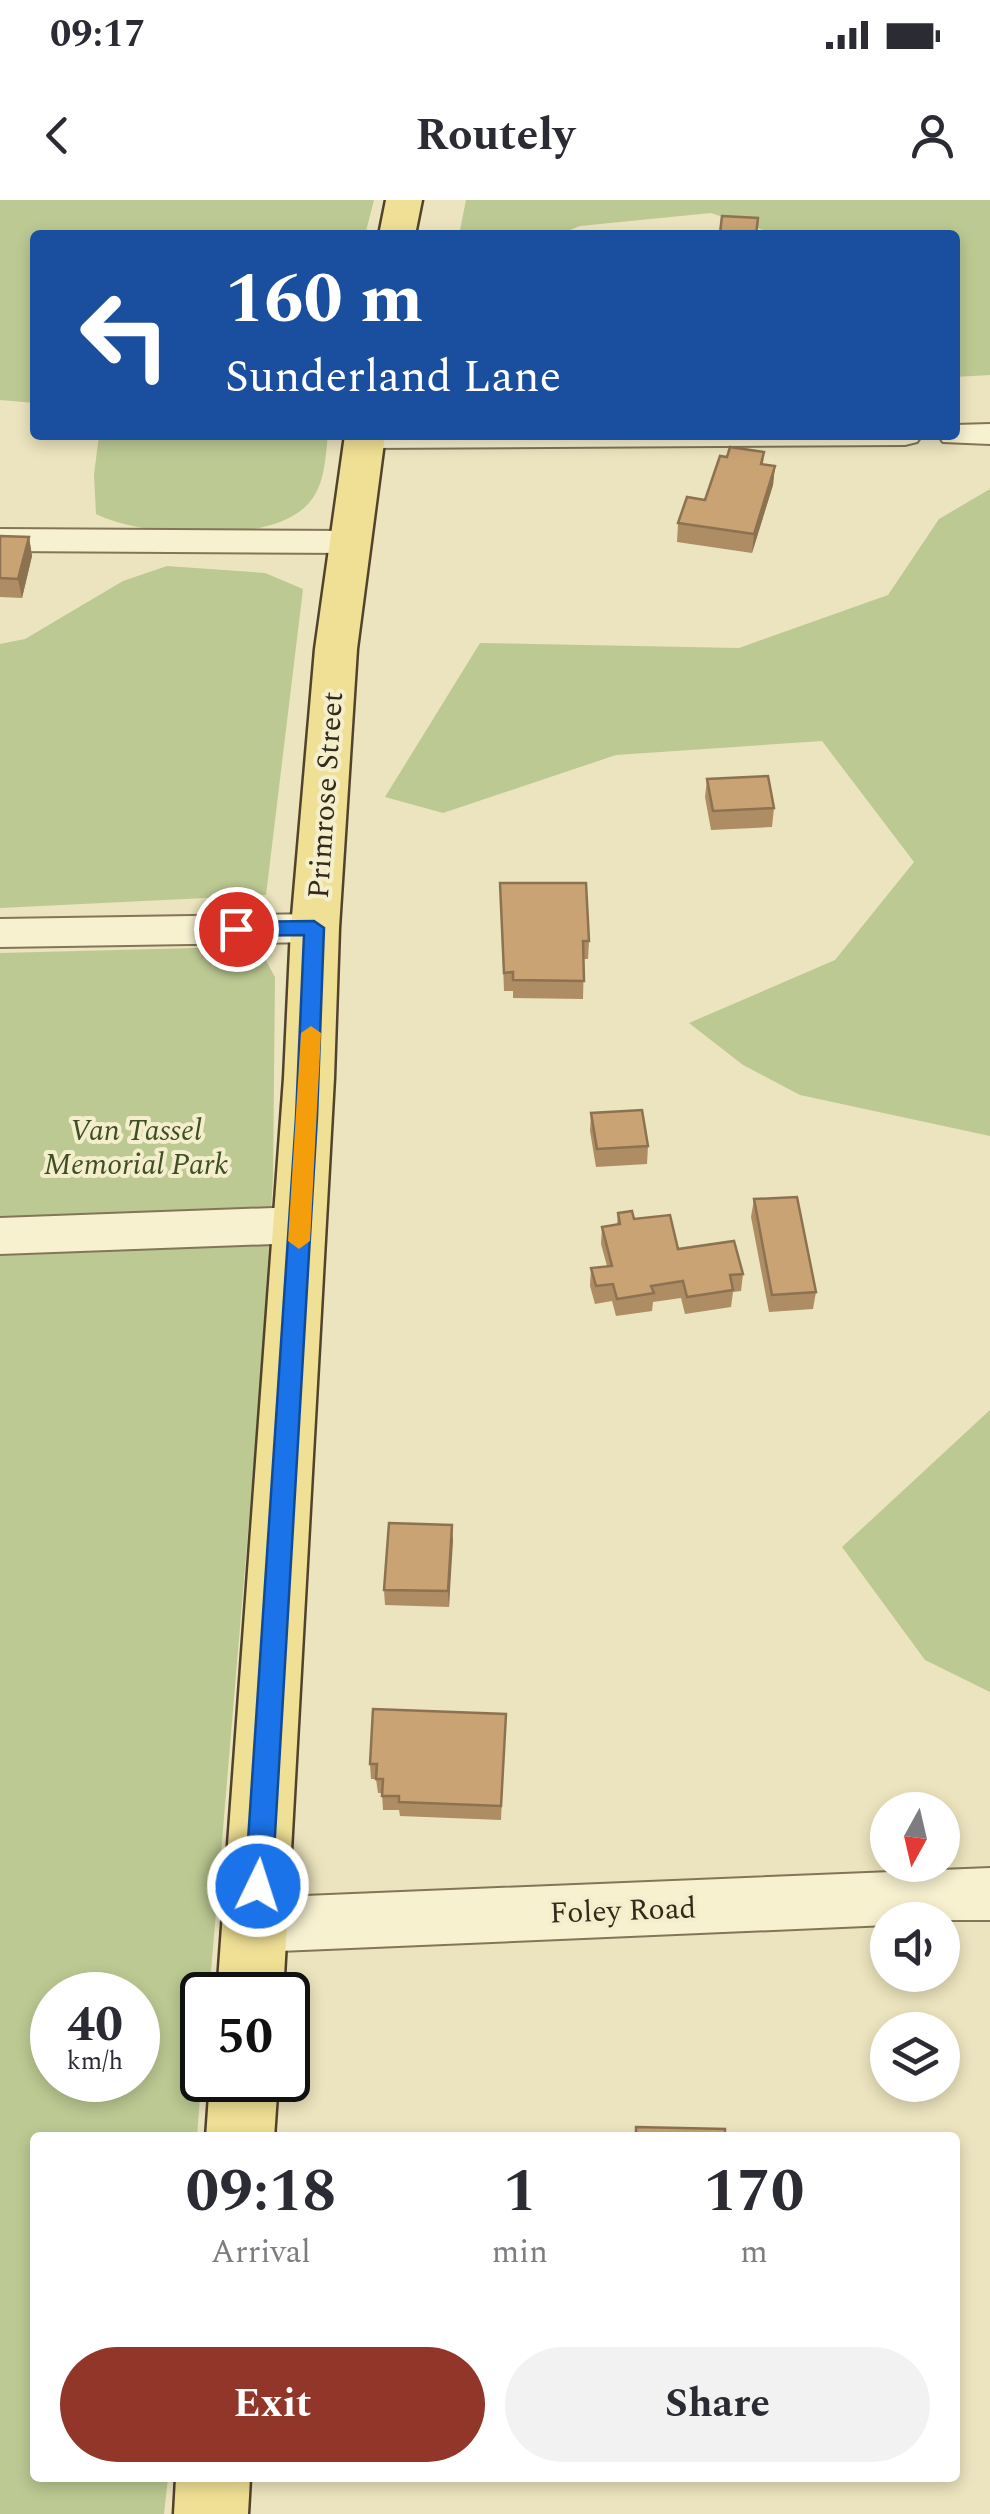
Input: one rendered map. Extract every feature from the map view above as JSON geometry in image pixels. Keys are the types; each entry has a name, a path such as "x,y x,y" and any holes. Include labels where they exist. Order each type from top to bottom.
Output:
{"main road":[{"path":"398,230 404,200"},
{"name":"Primrose Street","path":"252,1972 300,1224 314,928 336,649 365,440"},
{"path":"240,2132 242,2102"},
{"path":"211,2514 214,2482"}],"street":[{"path":"960,435 990,434"},
{"path":"0,540 350,542"},
{"path":"0,933 314,928"},
{"path":"0,1236 300,1224"},
{"name":"Foley Road","path":"256,1926 990,1894"}],"green space":[{"path":"0,200 374,200 366,230 30,230 30,403 0,400"},
{"path":"466,200 990,200 990,375 960,377 960,230 764,230 711,213 570,230 460,230"},
{"path":"98,440 327,440 320,483 305,507 286,519 234,532 172,532 96,514 94,475"},
{"path":"990,489 990,1136 800,1095 743,1065 689,1023 835,960 914,862 822,741 616,755 443,813 385,797 480,643 739,648 888,595 939,519"},
{"path":"167,566 265,573 303,589 266,895 0,908 0,644 25,639 123,581"},
{"name":"Van Tassel Memorial Park","path":"234,947 265,959 275,977 273,1177 261,1378 211,1972 180,1972 180,2102 200,2102 197,2132 30,2132 30,2482 168,2482 164,2514 0,2514 0,953"},
{"path":"990,1410 990,1692 925,1660 842,1547"}],"building":[{"path":"722,216 758,218 757,230 720,230"},
{"path":"730,447 764,452 761,464 775,466 754,534 678,523 687,497 705,500 720,456 727,457"},
{"path":"0,536 29,537 18,579 0,578"},
{"path":"768,776 774,808 713,811 707,779"},
{"path":"500,883 586,883 589,941 583,941 584,981 513,980 513,972 504,973"},
{"path":"642,1110 648,1146 597,1149 591,1113"},
{"path":"797,1197 816,1292 772,1295 754,1199"},
{"path":"632,1211 634,1219 670,1215 678,1249 734,1241 743,1274 730,1275 733,1290 687,1297 683,1281 651,1286 654,1293 617,1299 613,1284 596,1286 591,1268 612,1266 602,1227 620,1224 618,1213"},
{"path":"389,1523 452,1525 448,1591 384,1590"},
{"path":"373,1709 506,1714 501,1806 399,1802 399,1796 382,1796 383,1779 376,1779 377,1764 370,1764"},
{"path":"636,2127 725,2129 725,2132 636,2132"}],"slow traffic":[{"path":"299,1241 311,1033"}],"route":[{"path":"236,929 314,928 307,1117 258,1886"}]}
